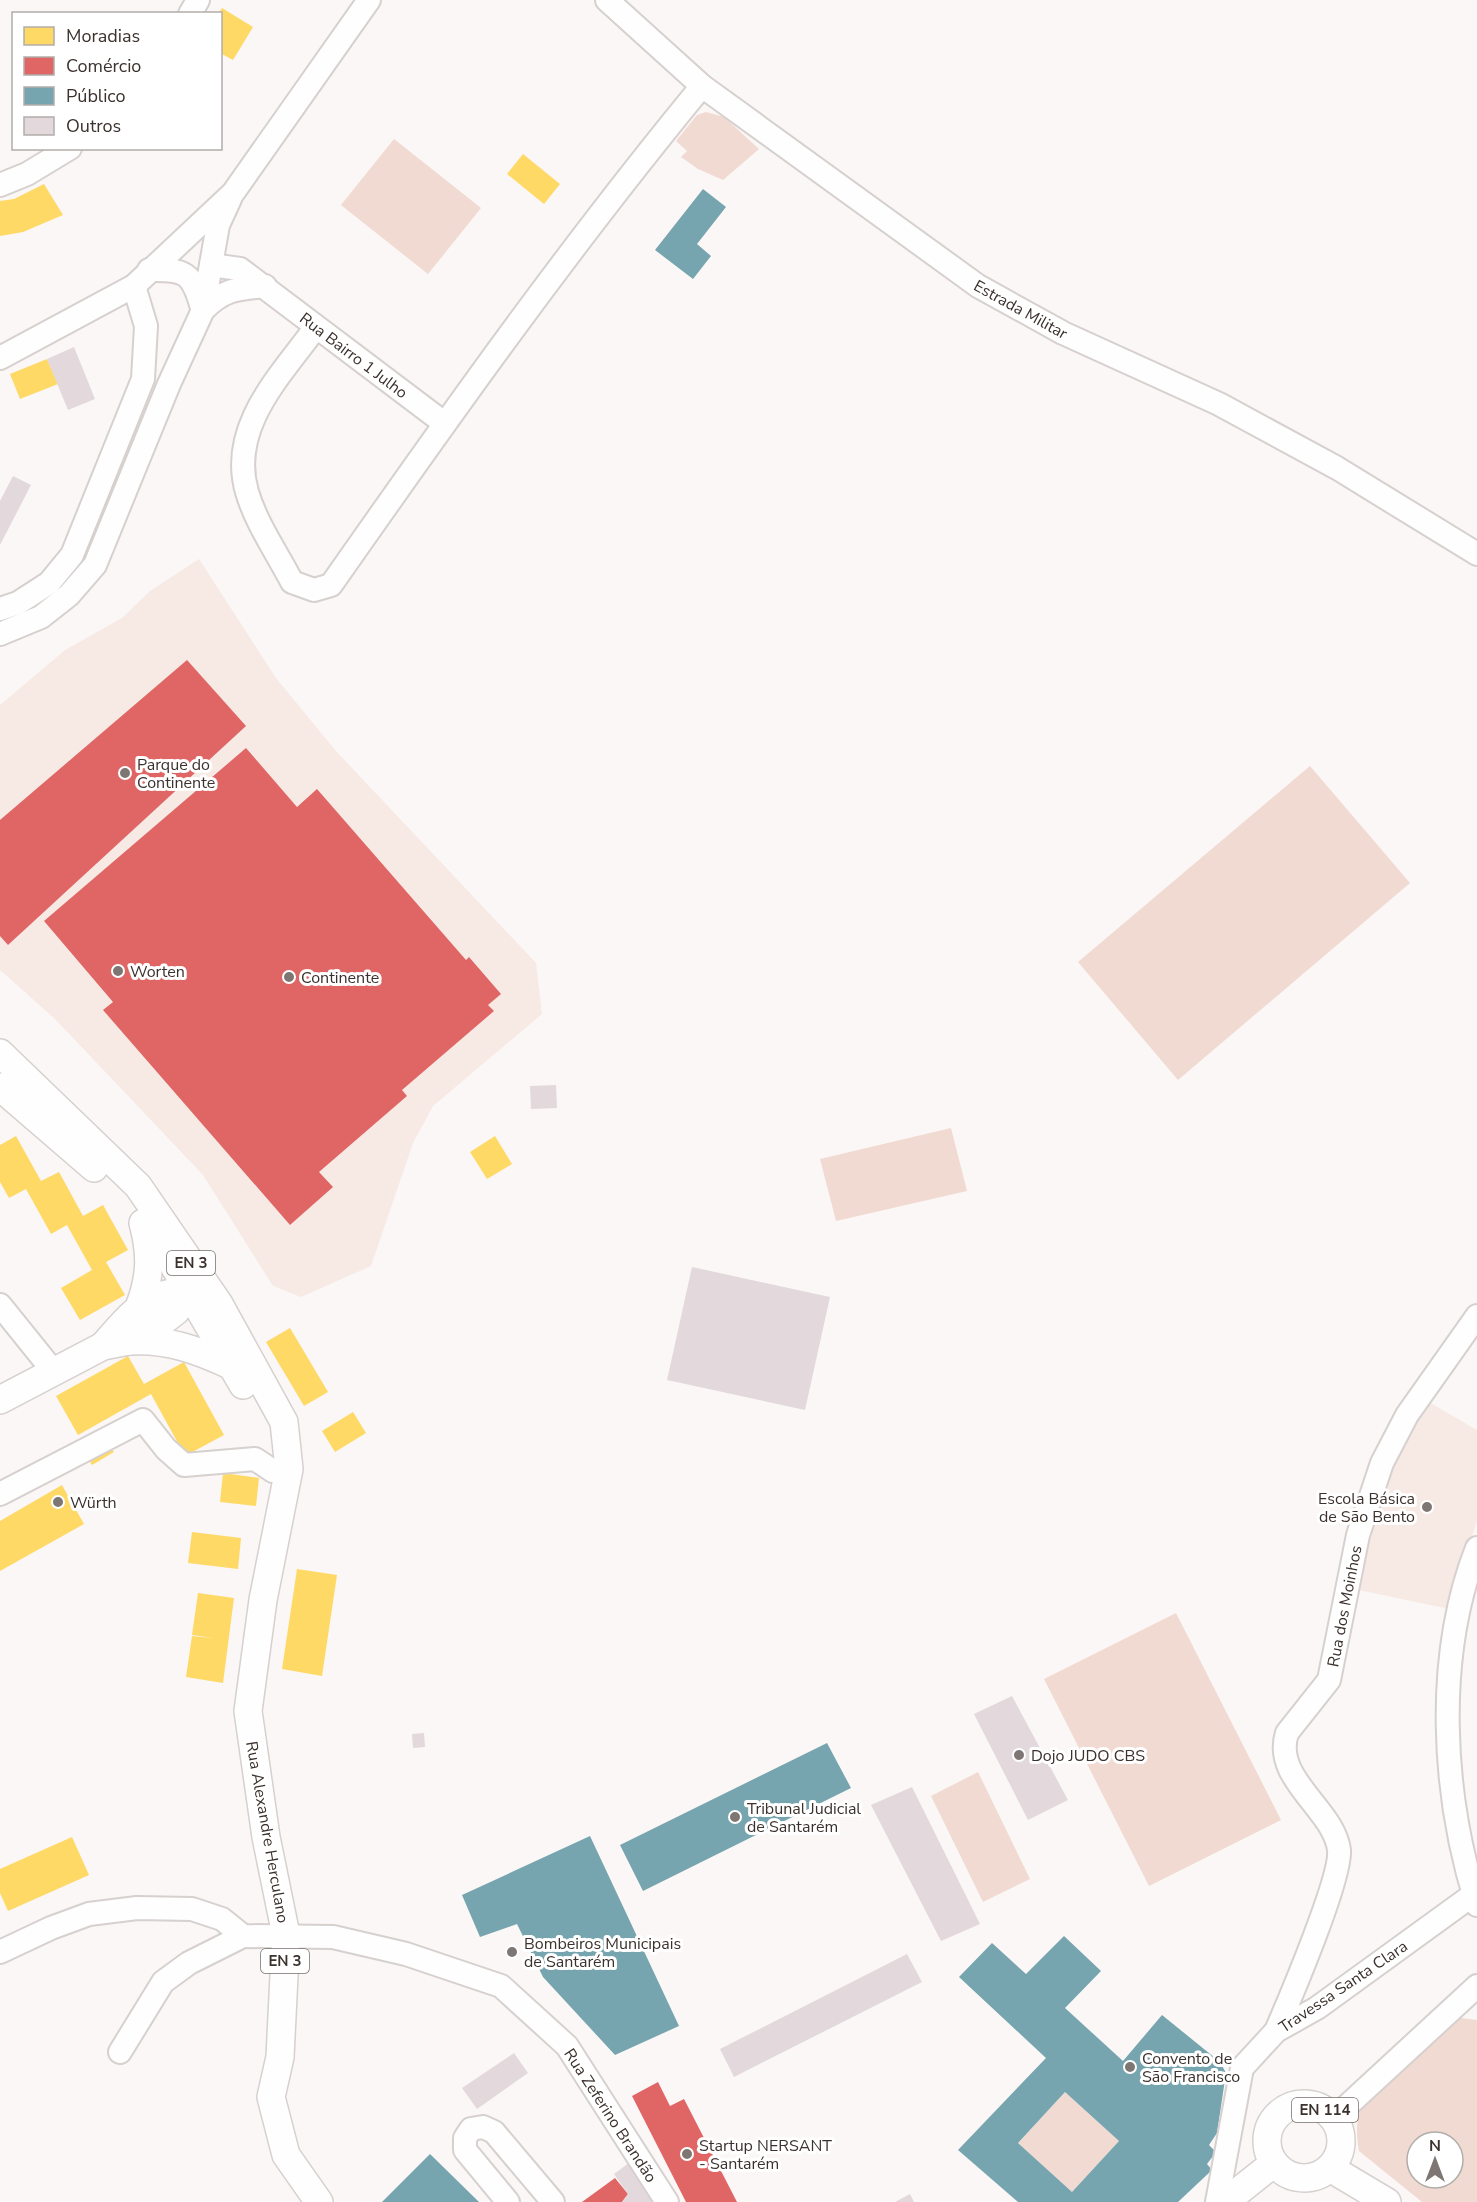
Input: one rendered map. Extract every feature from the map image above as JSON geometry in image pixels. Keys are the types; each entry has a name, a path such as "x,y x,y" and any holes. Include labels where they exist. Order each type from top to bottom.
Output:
{"main road":[{"name":"Rua Alexandre Herculano","path":"0,1053 138,1186 196,1287 232,1366 267,1425 280,1523"},
{"name":"Rua Alexandre Herculano","path":"0,1087 116,1187 170,1258 196,1287 219,1304 284,1422 289,1469 263,1600 248,1711 266,1837 286,1935 280,2056 271,2097 286,2155 319,2202"},
{"path":"103,1346 140,1305 150,1273 150,1249 144,1223"},
{"path":"140,1305 166,1294 196,1287"},
{"path":"129,1341 158,1325 176,1311 196,1287"},
{"path":"0,1400 103,1346 129,1341 151,1340 184,1345 232,1366"},
{"name":"EN 114","path":"1274,2163 1268,2152 1268,2133 1276,2116 1287,2108 1299,2104 1312,2105 1334,2118 1339,2127 1341,2149 1330,2168"},
{"path":"1225,2202 1274,2163 1294,2178 1320,2175 1330,2168 1387,2202"}],"street":[{"path":"0,358 142,278 232,193 369,0"},
{"name":"Estrada Militar","path":"608,0 702,86 978,286 1062,333 1219,404 1337,468 1477,554"},
{"path":"316,327 253,416 245,441 243,475 255,511 292,582 314,590 331,585 444,423 661,135 702,86"},
{"path":"0,185 27,174 67,150"},
{"path":"0,634 40,617 69,595 95,565 169,384 203,310 218,225 232,193"},
{"path":"218,225 225,247 240,269"},
{"path":"211,265 240,269"},
{"path":"142,278 177,269 190,278 197,288 203,310"},
{"name":"Rua Bairro 1 Julho","path":"240,269 444,423"},
{"path":"0,609 18,603 49,583 72,555 143,379 146,326 142,278"},
{"path":"203,310 217,296 232,289 265,286"},
{"path":"0,1305 54,1372"},
{"name":"Rua dos Moinhos","path":"1276,2031 1328,1899 1339,1854 1337,1841 1330,1825 1298,1783 1289,1765 1284,1742 1287,1733 1329,1680 1358,1535 1382,1463 1407,1415 1477,1316"},
{"path":"0,1494 143,1420 166,1449 184,1465 255,1459 273,1472"},
{"path":"1476,1897 1467,1875 1448,1771 1448,1729 1452,1656 1461,1600 1477,1548"},
{"name":"Travessa Santa Clara","path":"1217,2202 1242,2068 1276,2031 1317,2008 1476,1897"},
{"path":"0,1952 51,1928 89,1914 137,1908 192,1909 222,1919 243,1936 189,1963 163,1982 120,2052"},
{"name":"Rua Zeferino Brandão","path":"243,1936 286,1935 344,1939 406,1954 501,1986 567,2046 667,2202"},
{"path":"1334,2118 1477,1986"},
{"path":"508,2202 465,2150 465,2138 471,2129 483,2127 494,2132 553,2202"}],"shaded area":[{"path":"706,112 724,117 759,149 723,180 698,169 681,157 687,151 676,141 697,115"},
{"path":"394,139 481,208 428,274 341,205"},
{"path":"199,559 276,678 336,751 536,963 542,1014 433,1106 413,1143 371,1266 301,1297 273,1286 203,1175 55,1019 0,970 0,705 65,650 122,618 150,591"},
{"path":"1310,766 1410,883 1178,1080 1078,962"},
{"path":"951,1128 967,1191 836,1221 820,1159"},
{"name":"Escola Básica de São Bento","path":"1427,1401 1477,1430 1477,1520 1449,1609 1354,1589 1382,1494 1403,1445"},
{"path":"1176,1613 1281,1820 1149,1886 1044,1679"},
{"path":"978,1772 1030,1879 983,1902 931,1796"},
{"path":"1461,2018 1477,2020 1477,2202 1422,2202 1407,2190 1465,2190 1465,2130 1405,2130 1405,2188 1359,2151 1358,2118 1361,2106"},
{"path":"1065,2092 1119,2141 1072,2192 1018,2143"}],"building: Moradias":[{"path":"222,8 253,27 233,60 222,54 222,12 219,12"},
{"path":"523,154 560,184 544,204 507,174"},
{"path":"44,184 63,215 23,232 0,236 0,201 14,199"},
{"path":"47,359 58,384 20,399 10,374"},
{"path":"16,1136 41,1181 59,1172 83,1216 103,1205 128,1250 106,1262 125,1295 80,1320 61,1288 92,1270 67,1225 51,1234 26,1189 9,1198 0,1182 0,1145"},
{"path":"495,1136 512,1164 487,1179 470,1152"},
{"path":"290,1328 328,1392 304,1406 266,1342"},
{"path":"128,1356 144,1384 184,1362 224,1435 185,1456 151,1394 78,1435 56,1396"},
{"path":"353,1412 366,1433 335,1452 322,1431"},
{"path":"106,1441 114,1452 92,1465 85,1454"},
{"path":"223,1473 259,1478 256,1506 220,1502"},
{"path":"62,1485 84,1524 0,1571 0,1521"},
{"path":"192,1532 241,1538 238,1569 188,1563"},
{"path":"297,1569 337,1575 322,1676 282,1669"},
{"path":"198,1593 234,1598 223,1683 186,1677 192,1636 214,1638 192,1635"},
{"path":"72,1837 89,1875 8,1911 0,1893 0,1869"}],"building: Comércio":[{"name":"Parque do Continente","path":"187,660 246,726 8,945 0,936 0,820"},
{"name":"Continente","path":"246,748 297,807 317,789 466,960 469,957 501,994 488,1005 494,1011 402,1090 407,1096 319,1172 333,1187 290,1225 103,1010 113,1002 44,921"},
{"name":"Startup NERSANT - Santarém","path":"658,2082 670,2106 684,2099 737,2202 686,2202 632,2096"},
{"path":"615,2178 628,2194 622,2202 582,2202"}],"building: Público":[{"path":"703,189 726,207 697,244 711,256 693,279 655,250"},
{"name":"Tribunal Judicial de Santarém","path":"827,1743 851,1788 643,1891 620,1845"},
{"name":"Bombeiros Municipais de Santarém","path":"590,1836 679,2026 615,2055 543,1977 517,1924 480,1937 462,1895"},
{"name":"Convento de São Francisco","path":"1064,1936 1101,1971 1065,2008 1123,2061 1162,2015 1220,2062 1226,2073 1217,2133 1209,2145 1216,2152 1207,2164 1212,2170 1178,2202 1018,2202 958,2150 1046,2058 959,1977 992,1943 1026,1974","holes":["1065,2092 1119,2141 1072,2192 1018,2143"]},
{"path":"430,2154 479,2202 382,2202"}],"building: Outros":[{"path":"74,347 95,399 68,410 47,359"},
{"path":"13,476 31,485 0,545 0,501"},
{"path":"556,1085 557,1108 531,1109 530,1086"},
{"path":"692,1267 830,1297 805,1410 667,1380"},
{"name":"Dojo JUDO CBS","path":"1012,1696 1068,1800 1028,1820 974,1714"},
{"path":"424,1733 425,1747 413,1748 412,1734"},
{"path":"912,1787 980,1924 941,1941 871,1805"},
{"path":"907,1954 922,1982 734,2077 720,2049"},
{"path":"514,2053 528,2073 477,2109 462,2088"},
{"path":"633,2160 661,2202 622,2202 628,2194 614,2174"},
{"path":"910,2194 914,2202 895,2202"}],"place":[{"name":"Parque do Continente","path":"125,773"},
{"name":"Worten","path":"118,971"},
{"name":"Continente","path":"289,977"},
{"name":"Würth","path":"58,1502"},
{"name":"Escola Básica de São Bento","path":"1427,1507"},
{"name":"Dojo JUDO CBS","path":"1019,1755"},
{"name":"Tribunal Judicial de Santarém","path":"735,1817"},
{"name":"Bombeiros Municipais de Santarém","path":"512,1952"},
{"name":"Convento de São Francisco","path":"1130,2067"},
{"name":"Startup NERSANT - Santarém","path":"687,2154"}]}
